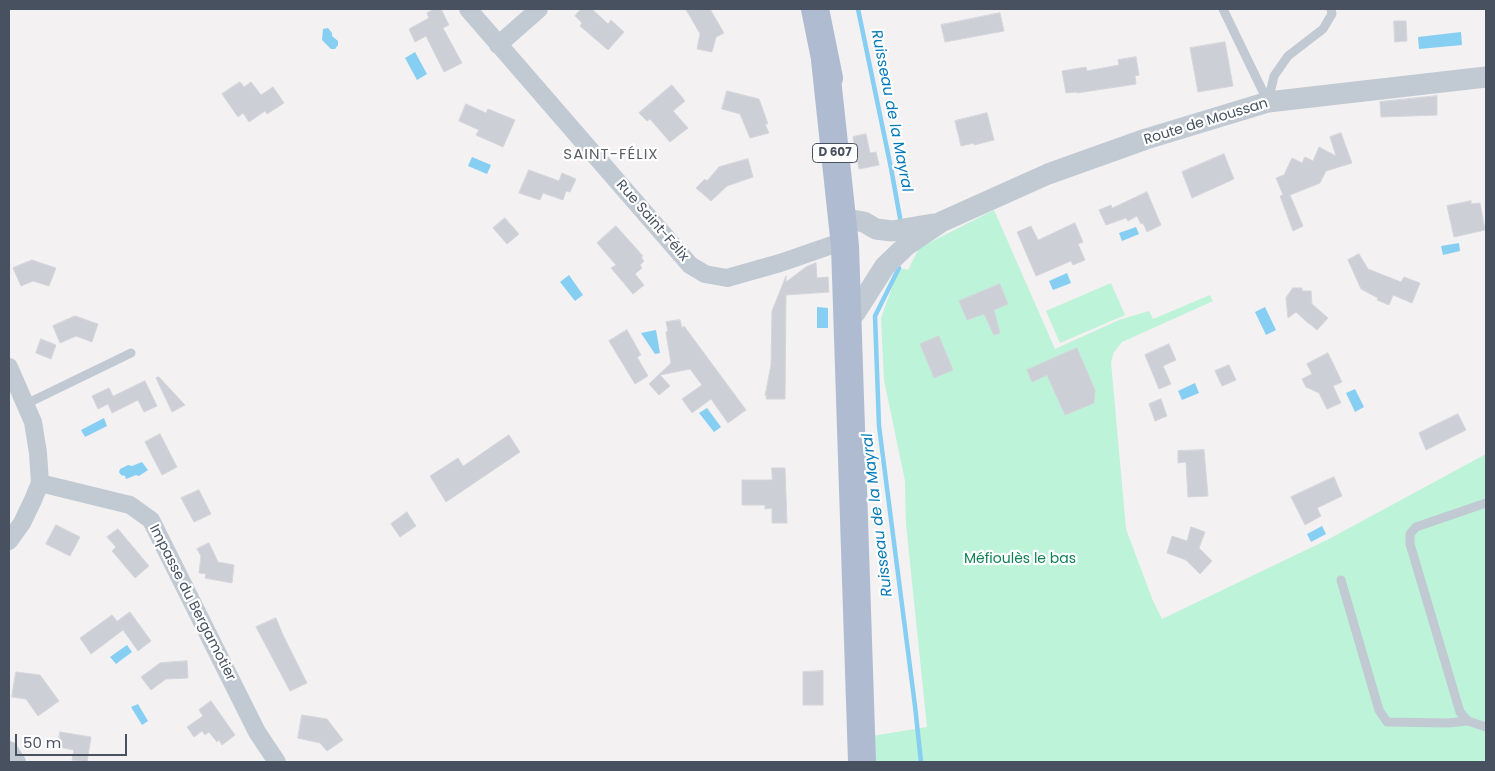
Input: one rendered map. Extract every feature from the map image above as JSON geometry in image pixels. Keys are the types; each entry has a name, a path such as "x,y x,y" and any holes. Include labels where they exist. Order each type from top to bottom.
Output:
{"main road":[{"name":"D 607","path":"816,9 845,159 856,254 851,424"},
{"name":"D 607","path":"825,60 845,246 862,762"}],"street":[{"name":"Rue Saint-Félix","path":"468,9 690,265 705,274 727,278 780,263 832,245 840,244 845,246"},
{"path":"498,45 539,9"},
{"name":"Route de Moussan","path":"941,222 1048,174 1146,140 1268,102 1486,78"},
{"path":"852,220 864,222 876,229 892,231 941,222"},
{"path":"855,313 885,266 907,245 941,222"},
{"path":"9,367 33,422 40,483 34,500 22,523 9,541"},
{"name":"Impasse du Bergamotier","path":"40,483 130,506 151,520 257,732 277,762"},
{"path":"9,750 18,762"}],"lane":[{"path":"1222,9 1268,102"},
{"path":"1268,102 1274,76 1278,70 1288,56 1323,29 1332,14 1331,9"},
{"path":"26,404 131,353"},
{"path":"1468,721 1460,712 1410,544 1410,534 1416,526 1486,503"},
{"path":"1341,580 1379,710 1387,722 1448,723 1468,721 1486,726"}],"green space":[{"name":"Méfioulès le bas","path":"994,210 1055,349 1119,320 1149,311 1153,319 1210,295 1213,301 1122,342 1114,352 1111,362 1126,529 1153,601 1162,619 1329,539 1486,454 1486,762 873,762 872,736 927,727 906,524 905,481 884,380 881,318 899,268 908,270 919,248"},
{"path":"1111,283 1125,315 1060,343 1046,311"}],"water":[{"path":"328,28 332,36 338,41 335,49 331,49 322,40 323,29"},
{"path":"1461,32 1462,45 1419,49 1418,37"},
{"path":"415,52 427,74 417,80 405,58"},
{"path":"472,157 491,165 487,174 468,166"},
{"path":"1136,227 1139,234 1122,241 1119,233"},
{"path":"1459,243 1460,251 1443,255 1441,246"},
{"path":"1067,273 1071,283 1053,290 1049,281"},
{"path":"569,275 583,295 575,301 560,282"},
{"path":"817,307 828,308 828,328 817,328"},
{"path":"1265,307 1276,330 1266,335 1255,312"},
{"path":"656,330 660,353 655,354 641,333"},
{"path":"1195,383 1199,393 1182,400 1178,391"},
{"path":"1355,389 1364,407 1355,412 1346,393"},
{"path":"707,408 721,427 714,432 699,413"},
{"path":"104,418 107,426 85,437 81,430"},
{"path":"142,462 148,470 139,476 136,475 126,479 119,472 120,469 128,465 132,466"},
{"path":"1322,526 1326,534 1311,542 1307,534"},
{"path":"127,645 132,652 116,664 110,657"},
{"path":"138,704 148,721 142,725 131,707"}],"building":[{"path":"435,9 441,9 449,25 443,28 462,63 444,72 426,36 415,42 409,29 429,18 427,13"},
{"path":"581,9 592,9 608,24 611,20 624,32 608,50 580,26 582,23 575,16"},
{"path":"686,9 710,9 724,33 716,37 712,52 697,49 700,34"},
{"path":"1000,13 1004,31 945,42 941,25"},
{"path":"1394,21 1406,21 1407,41 1395,42"},
{"path":"1225,42 1233,86 1198,92 1190,48"},
{"path":"1136,57 1139,75 1135,76 1136,84 1066,93 1062,71 1086,67 1087,71 1119,65 1118,60"},
{"path":"240,82 244,87 251,82 261,95 273,87 284,103 267,114 265,111 249,122 243,113 238,117 222,94"},
{"path":"672,85 685,101 673,111 688,128 670,142 650,119 647,121 639,113"},
{"path":"727,91 759,99 768,124 765,124 769,133 750,138 740,114 722,109"},
{"path":"1437,96 1437,115 1381,117 1380,102"},
{"path":"466,104 486,113 488,109 515,120 503,147 476,135 479,130 459,121"},
{"path":"987,113 994,140 961,146 955,121"},
{"path":"1341,133 1352,163 1326,171 1320,183 1290,195 1303,226 1293,231 1280,196 1283,195 1276,178 1284,175 1292,158 1302,163 1305,157 1313,161 1319,147 1336,156 1330,137"},
{"path":"866,134 870,153 876,152 879,165 859,169 853,137"},
{"path":"1224,154 1234,179 1192,198 1182,172"},
{"path":"748,159 753,177 727,186 711,201 696,188 705,179 707,181 719,167"},
{"path":"529,170 559,181 562,173 576,179 570,192 566,191 563,200 543,193 540,200 519,193"},
{"path":"1147,192 1161,225 1147,232 1137,216 1128,221 1126,218 1106,225 1099,210 1111,205 1112,208"},
{"path":"1471,201 1471,204 1480,203 1485,230 1454,237 1447,206"},
{"path":"505,218 519,234 507,244 493,228"},
{"path":"1075,223 1083,242 1078,244 1085,260 1073,265 1071,261 1036,276 1017,232 1031,226 1038,240"},
{"path":"616,226 643,256 641,257 644,261 640,265 642,268 635,274 644,285 633,294 611,268 616,265 597,243"},
{"path":"1359,254 1368,269 1401,282 1404,277 1420,283 1412,303 1393,295 1389,305 1377,300 1378,298 1361,289 1348,260"},
{"path":"32,260 56,268 49,286 33,281 21,286 13,268"},
{"path":"816,263 817,278 828,277 829,292 786,295 785,399 766,399 771,365 772,311 786,276 786,282 806,267"},
{"path":"1000,284 1008,304 994,310 1000,333 994,335 984,314 967,320 959,301"},
{"path":"1293,288 1311,291 1312,304 1328,318 1317,330 1296,312 1288,318 1286,298"},
{"path":"75,316 98,324 92,342 76,336 60,343 53,326"},
{"path":"680,320 682,328 684,326 746,410 728,423 711,399 692,413 682,399 702,385 690,369 660,375 670,386 659,395 649,384 671,363 666,322"},
{"path":"627,330 641,355 637,357 648,376 635,384 609,341"},
{"path":"939,336 953,370 934,378 920,344"},
{"path":"41,339 56,345 51,359 36,353"},
{"path":"1169,344 1176,360 1163,366 1171,384 1159,389 1145,355"},
{"path":"1077,348 1095,390 1094,403 1065,415 1047,375 1032,382 1027,370"},
{"path":"1328,353 1342,382 1333,386 1341,403 1327,409 1319,393 1306,387 1302,379 1312,374 1307,364"},
{"path":"1229,365 1236,380 1222,386 1215,371"},
{"path":"159,377 185,405 172,412 156,378"},
{"path":"145,381 157,406 144,412 138,400 112,413 108,404 98,409 92,396 109,388 113,396"},
{"path":"1161,399 1167,416 1155,421 1149,404"},
{"path":"1458,414 1466,430 1426,450 1419,433"},
{"path":"160,434 177,467 162,475 145,442"},
{"path":"509,435 520,452 446,502 430,476 458,458 463,466"},
{"path":"1204,450 1208,496 1188,497 1186,462 1178,463 1178,451"},
{"path":"772,468 785,468 787,523 772,523 772,508 765,509 765,505 742,505 742,480 772,480"},
{"path":"1334,477 1342,496 1317,508 1321,516 1305,525 1291,497"},
{"path":"199,490 211,514 194,522 181,498"},
{"path":"407,512 416,526 400,537 391,524"},
{"path":"56,525 80,537 70,556 46,544"},
{"path":"1191,527 1205,532 1199,548 1212,561 1200,574 1186,560 1167,553 1172,536 1187,541"},
{"path":"118,529 149,566 135,578 112,551 116,547 107,537"},
{"path":"209,543 218,562 234,565 232,583 205,578 206,574 199,573 201,556 197,549"},
{"path":"130,612 151,641 138,651 123,630 91,654 80,638 112,615 117,621"},
{"path":"276,618 307,683 290,691 256,627"},
{"path":"187,661 188,678 166,679 151,690 141,677 160,663"},
{"path":"823,671 823,705 803,705 803,672"},
{"path":"16,672 40,675 59,701 38,716 26,699 12,697"},
{"path":"211,701 235,735 222,745 209,732 205,735 202,731 194,737 187,727 203,716 199,710"},
{"path":"302,715 327,719 343,740 327,751 320,743 298,738"},
{"path":"60,732 91,737 87,762 72,760 74,750 58,747"}],"waterway":[{"name":"Ruisseau de la Mayral","path":"858,9 900,218"},
{"name":"Ruisseau de la Mayral","path":"899,268 875,316 879,426 921,762"}],"district":[{"name":"SAINT-FÉLIX","path":"611,155"}]}
